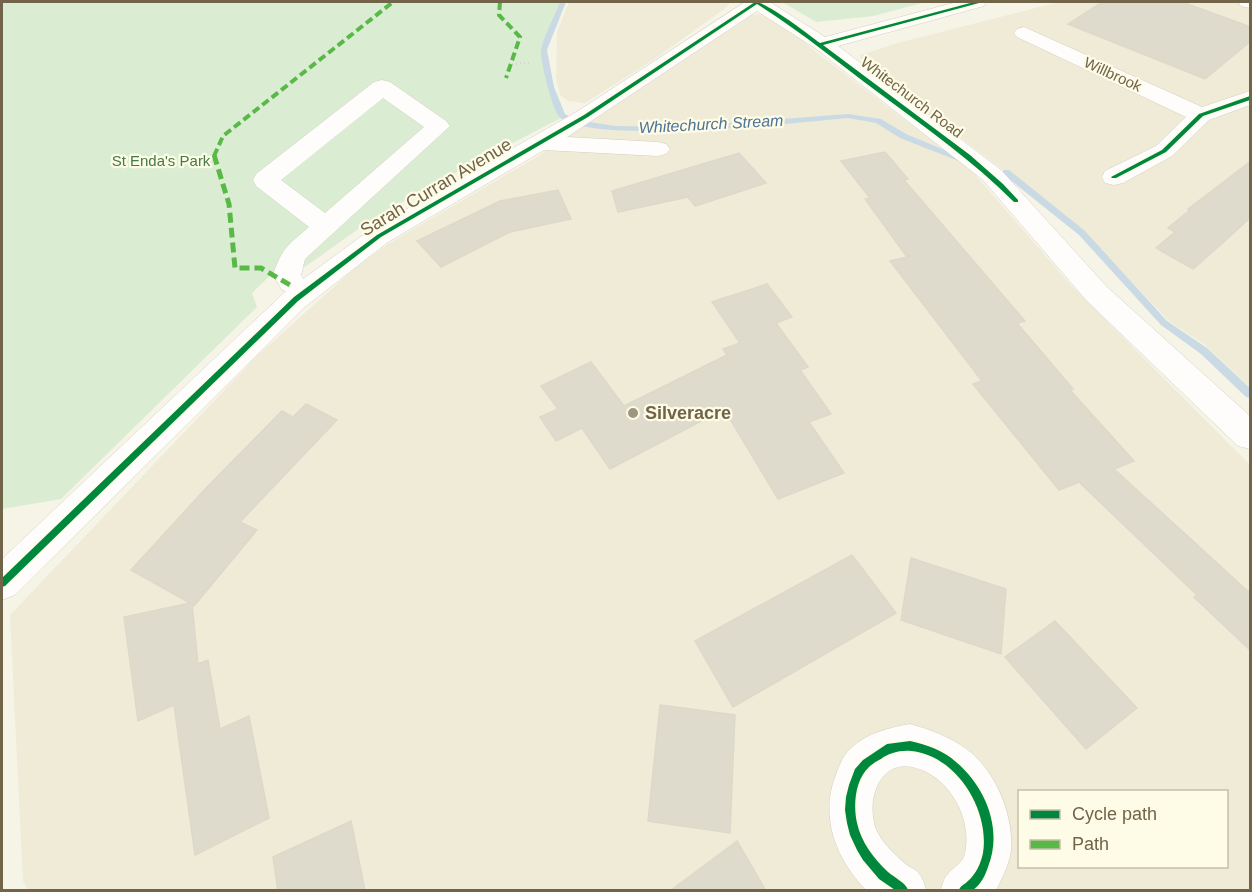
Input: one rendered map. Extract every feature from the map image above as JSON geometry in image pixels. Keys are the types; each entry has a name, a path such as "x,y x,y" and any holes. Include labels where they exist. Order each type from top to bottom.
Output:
{"street":[{"name":"Whitechurch Road","path":"757,2 822,44 992,175 1097,294 1251,436"},
{"name":"Sarah Curran Avenue","path":"2,583 296,299 380,236 575,122 757,2"},
{"path":"822,44 977,2"},
{"name":"Willbrook","path":"1024,33 1201,115"},
{"path":"292,283 287,275 293,255 438,126 382,87 265,180 325,226"},
{"path":"1114,177 1164,151 1201,115 1251,98"},
{"path":"541,143 658,149"},
{"path":"903,891 884,878 867,858 855,834 850,810 853,787 861,768 875,754 895,746 917,747 940,756 960,771 977,792 987,818 990,844 984,869 969,890"}],"path":[{"path":"512,64 531,63"}],"shaded area":[{"path":"569,2 730,2 727,7 653,60 585,103 568,101 560,95 556,77 557,32"},
{"path":"1059,2 1250,2 1250,387 1204,344 1170,322 1084,232 863,63 860,55 898,43"},
{"path":"765,14 787,27 816,52 972,171 1069,283 1250,465 1250,890 28,890 23,881 10,615 257,356 356,267 388,244 540,155 751,15"}],"green space":[{"name":"St Enda's Park","path":"2,2 563,2 543,43 541,56 545,76 557,107 567,119 559,119 434,184 368,222 305,267 279,267 252,293 257,307 61,499 2,509"},
{"path":"782,2 926,2 873,16 816,22"}],"building":[{"path":"1102,2 1182,2 1251,27 1251,41 1205,79 1068,24"},
{"path":"885,152 908,179 904,180 1025,321 1017,323 1073,389 1070,390 1134,461 1114,469 1251,594 1251,651 1194,597 1197,595 1079,482 1059,490 973,384 982,381 890,261 907,257 865,199 870,198 841,161"},
{"path":"739,153 766,183 695,206 688,197 618,212 612,191"},
{"path":"1251,161 1251,217 1226,240 1193,269 1156,248 1175,232 1168,228 1190,210 1188,209"},
{"path":"558,190 571,219 510,232 441,267 417,241 500,201"},
{"path":"767,284 792,317 776,323 808,367 800,370 831,414 809,422 844,473 778,499 724,409 610,469 582,428 556,441 540,417 558,409 541,386 591,362 624,406 727,355 723,349 740,343 712,302"},
{"path":"306,404 337,420 240,522 257,530 194,606 192,604 198,664 208,660 220,729 249,716 269,818 195,855 174,705 138,721 124,617 190,603 131,570 207,487 282,411 293,417"},
{"path":"852,555 896,613 733,707 695,641"},
{"path":"911,558 1006,589 1001,654 901,620"},
{"path":"1055,621 1137,708 1086,749 1005,657"},
{"path":"660,705 735,715 730,833 648,821"},
{"path":"351,821 365,891 278,891 273,857"},
{"path":"737,841 766,891 670,891"}],"waterway":[{"name":"Whitechurch Stream","path":"563,2 544,50 551,87 562,115 575,122 615,128 678,129 848,116 878,121 903,136 964,160"},
{"name":"Whitechurch Stream","path":"1006,172 1082,233 1164,323 1204,351 1250,394"}],"marked path":[{"path":"290,285 261,268 235,268 229,204 214,155 223,136 393,2"},
{"path":"500,2 499,15 520,37 506,78"}],"cycle path":[{"path":"2,583 296,299 379,236 586,116 757,2 804,33 951,143 1001,185 1016,201"},
{"path":"822,44 977,2"},
{"path":"1114,177 1164,151 1201,115 1250,98"},
{"path":"903,890 874,866 860,846 852,823 850,804 856,778 866,763 887,749 910,746 932,751 953,764 970,783 982,805 989,829 988,853 977,879 964,890"}],"place":[{"name":"Silveracre","path":"633,413"}]}
